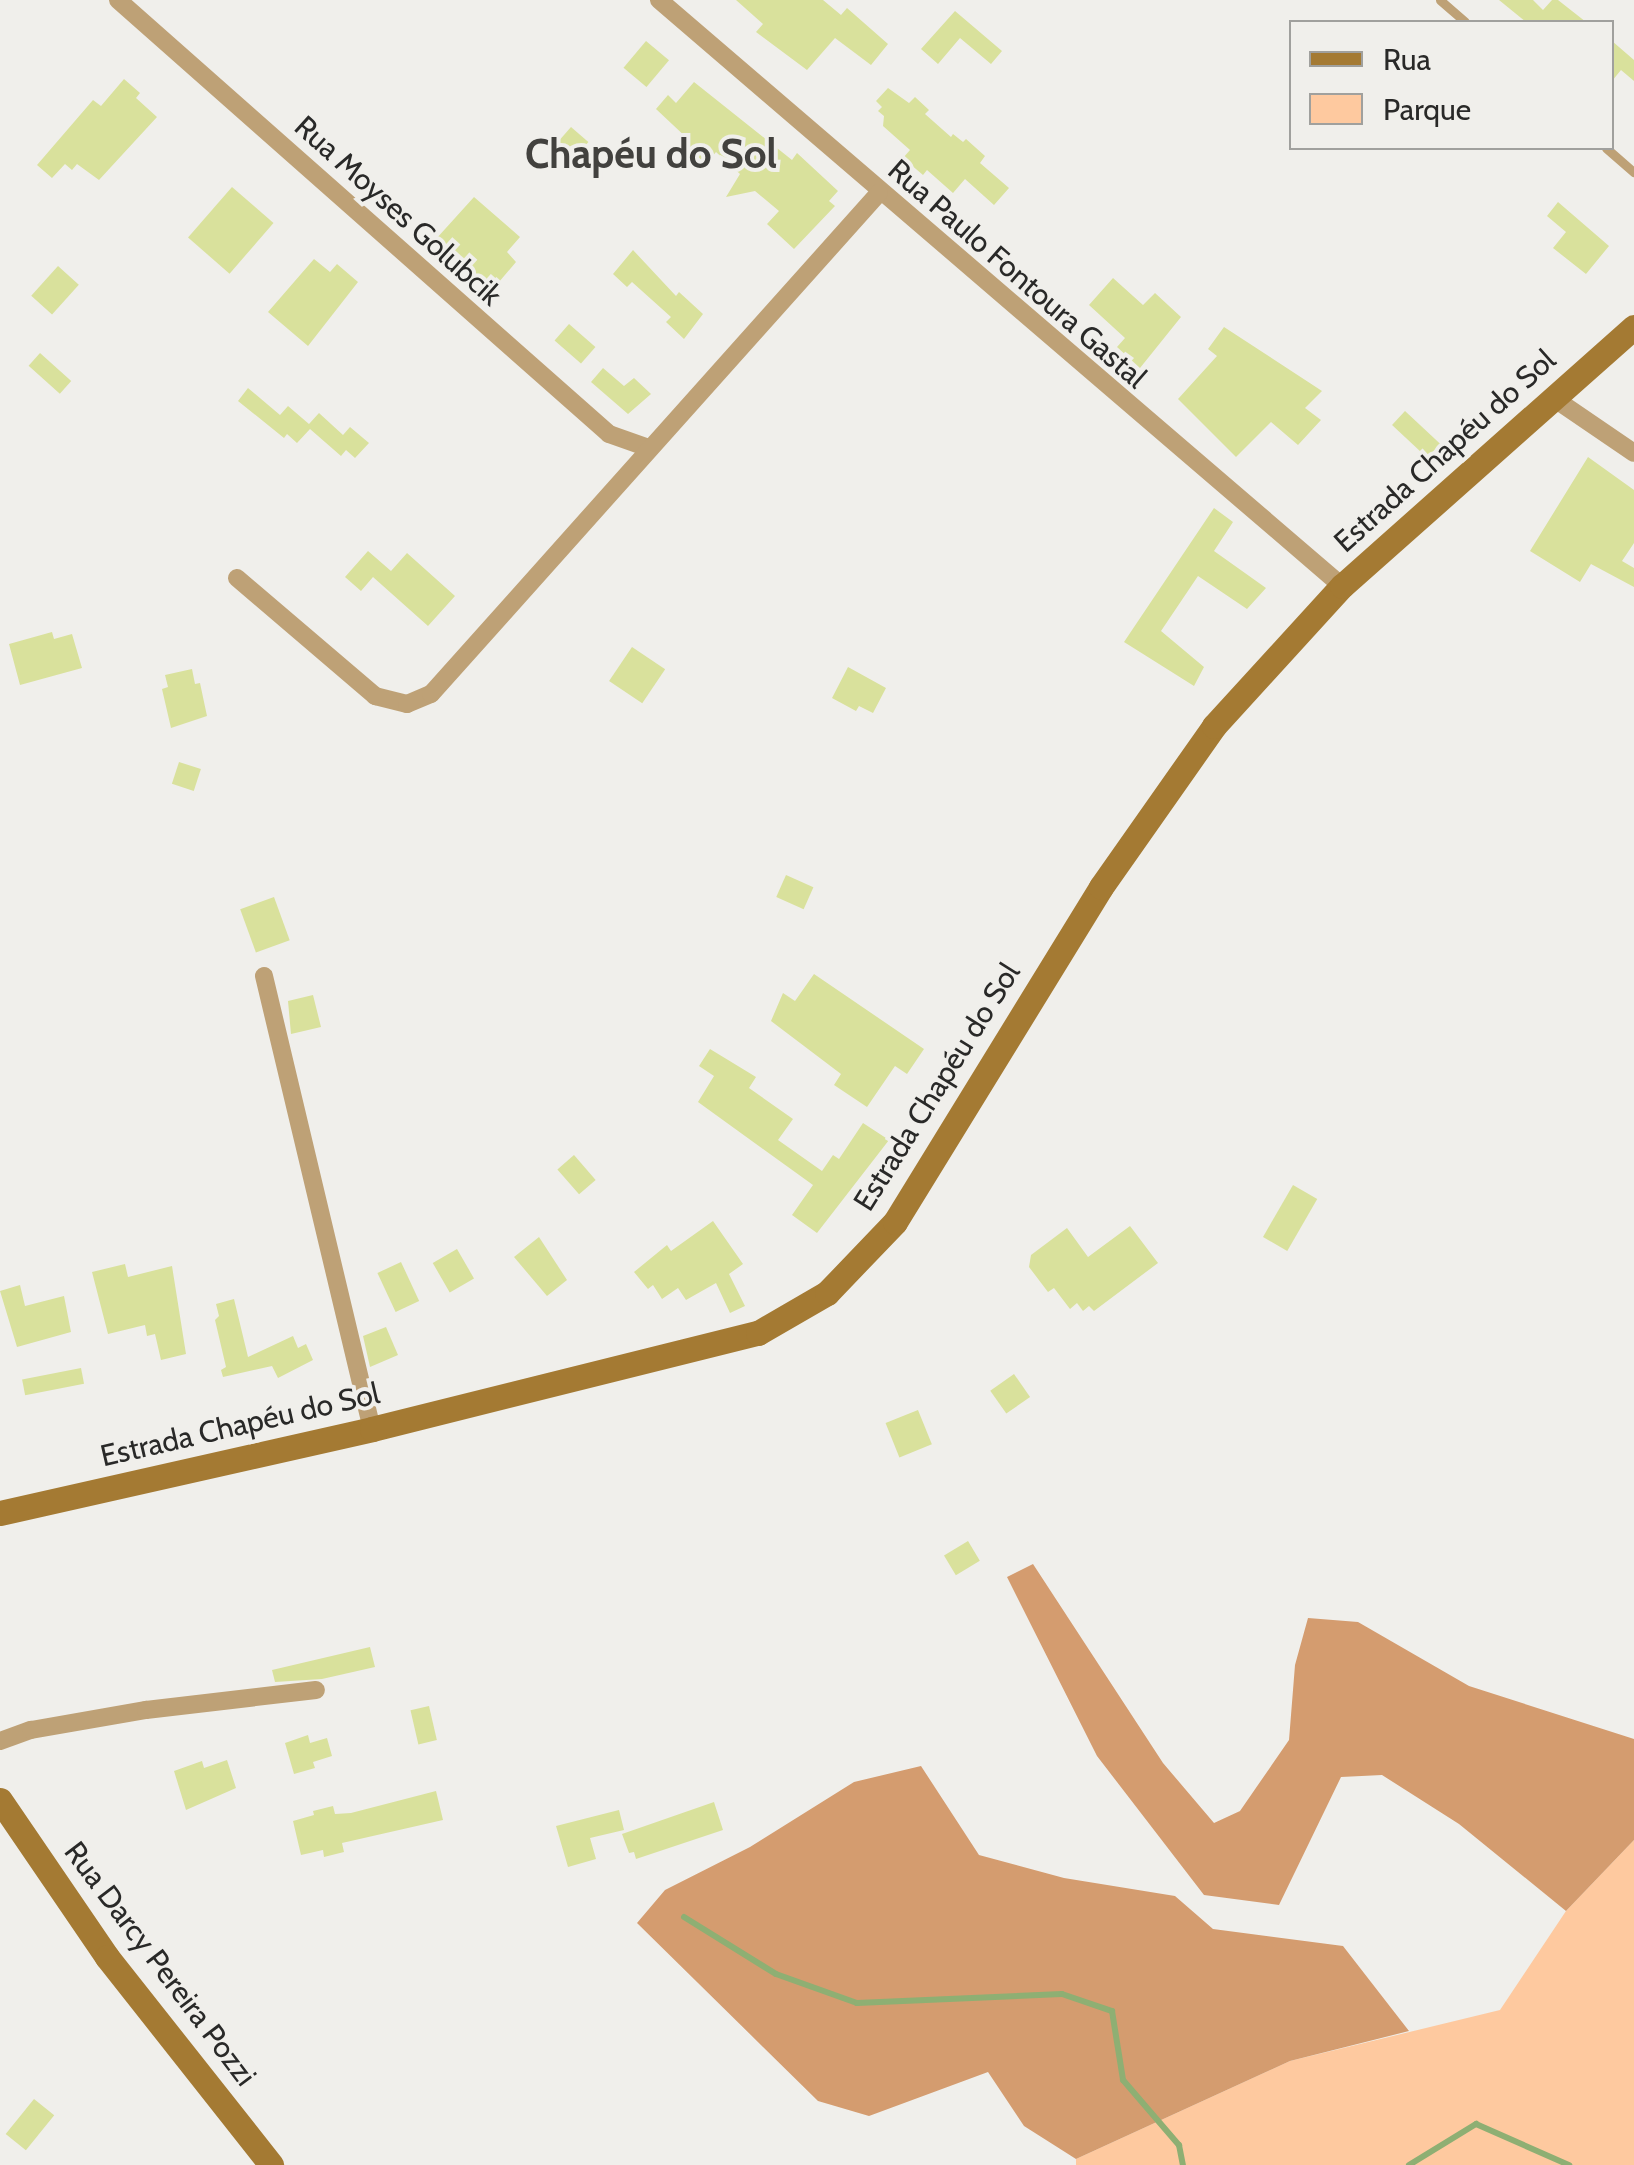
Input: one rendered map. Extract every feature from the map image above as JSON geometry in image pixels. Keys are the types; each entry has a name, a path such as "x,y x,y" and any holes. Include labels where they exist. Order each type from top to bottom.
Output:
{"main road":[{"name":"Estrada Chapéu do Sol","path":"0,1514 372,1429 758,1334 827,1294 895,1222 1101,887 1214,726 1342,586 1634,327"},
{"name":"Rua Darcy Pereira Pozzi","path":"0,1800 108,1958 270,2165"}],"street":[{"name":"Rua Moyses Golubcik","path":"118,0 609,434 649,448"},
{"name":"Rua Paulo Fontoura Gastal","path":"659,0 1342,586"},
{"path":"237,578 375,696 406,704 431,694 880,193"},
{"path":"1552,397 1634,454"},
{"path":"264,976 372,1429"},
{"path":"0,1741 31,1730 146,1710 316,1690"}],"lane":[{"path":"1440,0 1463,20"},
{"path":"1608,150 1634,172"}],"green space":[{"path":"1634,1840 1634,2165 1076,2165 1076,2159 1290,2061 1500,2010 1566,1911"}],"shaded area":[{"path":"1033,1564 1163,1763 1214,1823 1240,1811 1289,1740 1295,1665 1308,1618 1358,1622 1469,1686 1634,1739 1634,1840 1566,1911 1459,1824 1382,1775 1341,1777 1279,1905 1204,1895 1097,1756 1007,1577"},
{"path":"921,1766 979,1855 1064,1878 1175,1896 1213,1929 1343,1946 1409,2031 1290,2061 1076,2159 1024,2126 988,2072 869,2116 818,2101 637,1923 665,1890 750,1847 854,1782"}],"building":[{"path":"736,0 823,0 841,15 847,8 888,44 871,65 835,38 807,70 756,32 763,24"},
{"path":"1499,0 1533,0 1543,10 1552,0 1558,0 1583,20 1524,20"},
{"path":"955,11 1002,51 991,64 960,38 938,64 921,49"},
{"path":"646,41 669,60 646,87 624,68"},
{"path":"1614,43 1634,60 1634,81 1621,70 1614,79"},
{"path":"124,79 140,93 136,98 157,117 99,180 77,164 72,170 65,164 52,178 37,165 93,100 101,106"},
{"path":"694,82 792,160 797,153 838,191 829,201 835,206 794,249 767,224 779,211 755,191 726,197 740,174 716,152 706,164 685,145 689,140 656,109 668,95 676,103"},
{"path":"888,88 909,103 915,97 929,110 925,114 951,137 953,134 963,142 966,139 985,156 980,163 1009,188 994,205 965,179 953,193 927,170 923,175 903,158 910,150 883,126 884,116 878,111 882,107 876,101"},
{"path":"571,127 588,142 574,159 557,144"},
{"path":"232,187 274,223 230,274 188,238"},
{"path":"474,197 520,237 507,252 516,262 493,289 436,239"},
{"path":"1558,202 1609,246 1586,274 1553,248 1566,232 1547,216"},
{"path":"633,250 676,296 679,292 703,314 684,339 666,322 671,317 632,282 627,287 613,274"},
{"path":"314,259 330,272 337,264 358,282 308,346 268,312"},
{"path":"58,266 79,285 52,314 31,296"},
{"path":"1113,278 1143,305 1155,293 1181,317 1140,368 1117,347 1125,338 1089,305"},
{"path":"569,324 595,347 581,364 555,341"},
{"path":"1224,327 1322,391 1305,408 1321,420 1298,445 1271,422 1236,457 1178,399 1217,356 1208,349"},
{"path":"40,353 71,381 60,394 29,366"},
{"path":"603,368 624,386 634,378 651,394 628,414 591,382"},
{"path":"248,388 280,415 288,406 309,424 319,413 343,435 350,427 369,443 355,458 346,450 341,456 310,429 297,443 287,434 284,438 238,401"},
{"path":"1405,411 1440,444 1427,458 1392,425"},
{"path":"1588,457 1634,490 1634,543 1622,561 1634,568 1634,587 1591,564 1580,582 1530,551"},
{"path":"1214,508 1233,522 1214,551 1266,588 1247,609 1198,576 1161,631 1204,667 1194,686 1124,642"},
{"path":"368,551 391,571 407,553 455,596 428,626 373,577 361,591 345,577"},
{"path":"52,632 54,639 72,634 82,668 20,685 9,644"},
{"path":"632,647 665,669 642,703 609,681"},
{"path":"848,667 886,688 873,713 859,706 856,711 832,698"},
{"path":"192,669 195,684 200,683 207,716 171,728 162,689 168,687 165,675"},
{"path":"179,762 201,769 194,791 172,784"},
{"path":"786,875 813,887 804,909 776,897"},
{"path":"274,897 290,940 256,953 240,909"},
{"path":"814,974 924,1049 907,1074 895,1066 867,1107 834,1085 841,1074 771,1021 783,993 795,1001"},
{"path":"313,995 321,1027 291,1034 288,1001"},
{"path":"710,1049 756,1077 749,1088 793,1119 778,1140 822,1171 833,1155 839,1159 863,1123 889,1140 817,1233 792,1215 813,1185 698,1102 714,1076 699,1066"},
{"path":"574,1155 596,1180 579,1194 557,1169"},
{"path":"1293,1185 1317,1199 1287,1251 1263,1237"},
{"path":"713,1221 743,1264 729,1274 745,1306 730,1313 716,1283 686,1300 678,1288 662,1299 653,1285 648,1289 634,1272 667,1245 671,1251"},
{"path":"1130,1226 1158,1263 1094,1311 1089,1306 1083,1311 1077,1303 1070,1309 1054,1288 1048,1292 1029,1267 1031,1255 1067,1228 1088,1257"},
{"path":"539,1237 567,1280 547,1296 514,1257"},
{"path":"457,1249 474,1278 450,1292 433,1263"},
{"path":"401,1262 419,1301 396,1312 377,1273"},
{"path":"125,1264 128,1277 172,1266 186,1354 161,1360 155,1334 147,1336 145,1325 108,1334 92,1272"},
{"path":"20,1285 25,1306 64,1296 71,1332 17,1347 0,1291"},
{"path":"234,1299 248,1357 293,1336 298,1348 306,1344 313,1360 278,1378 272,1366 223,1377 221,1370 226,1367 215,1320 219,1316 216,1304"},
{"path":"386,1327 398,1355 370,1367 363,1336"},
{"path":"81,1368 84,1384 25,1395 22,1379"},
{"path":"1014,1374 1030,1397 1006,1414 990,1391"},
{"path":"918,1410 932,1444 899,1457 886,1423"},
{"path":"968,1541 980,1561 956,1575 944,1555"},
{"path":"370,1647 375,1667 322,1679 275,1682 272,1670"},
{"path":"429,1706 437,1740 418,1744 410,1710"},
{"path":"308,1735 310,1743 327,1738 332,1756 313,1762 315,1768 294,1774 285,1743"},
{"path":"227,1760 236,1788 186,1810 174,1771 202,1761 204,1768"},
{"path":"436,1791 443,1820 342,1843 344,1852 324,1857 323,1850 301,1855 293,1821 314,1815 313,1811 333,1806 335,1814 351,1813"},
{"path":"714,1802 723,1830 636,1859 634,1852 629,1853 622,1834"},
{"path":"619,1810 624,1830 590,1838 596,1859 568,1867 556,1826"},
{"path":"34,2099 54,2115 26,2150 6,2134"}],"waterway":[{"path":"684,1917 776,1974 857,2003 1062,1994 1112,2011 1123,2080 1179,2145 1183,2165"},
{"path":"1409,2165 1476,2124 1569,2165"}],"district":[{"name":"Chapéu do Sol","path":"651,154"}]}
